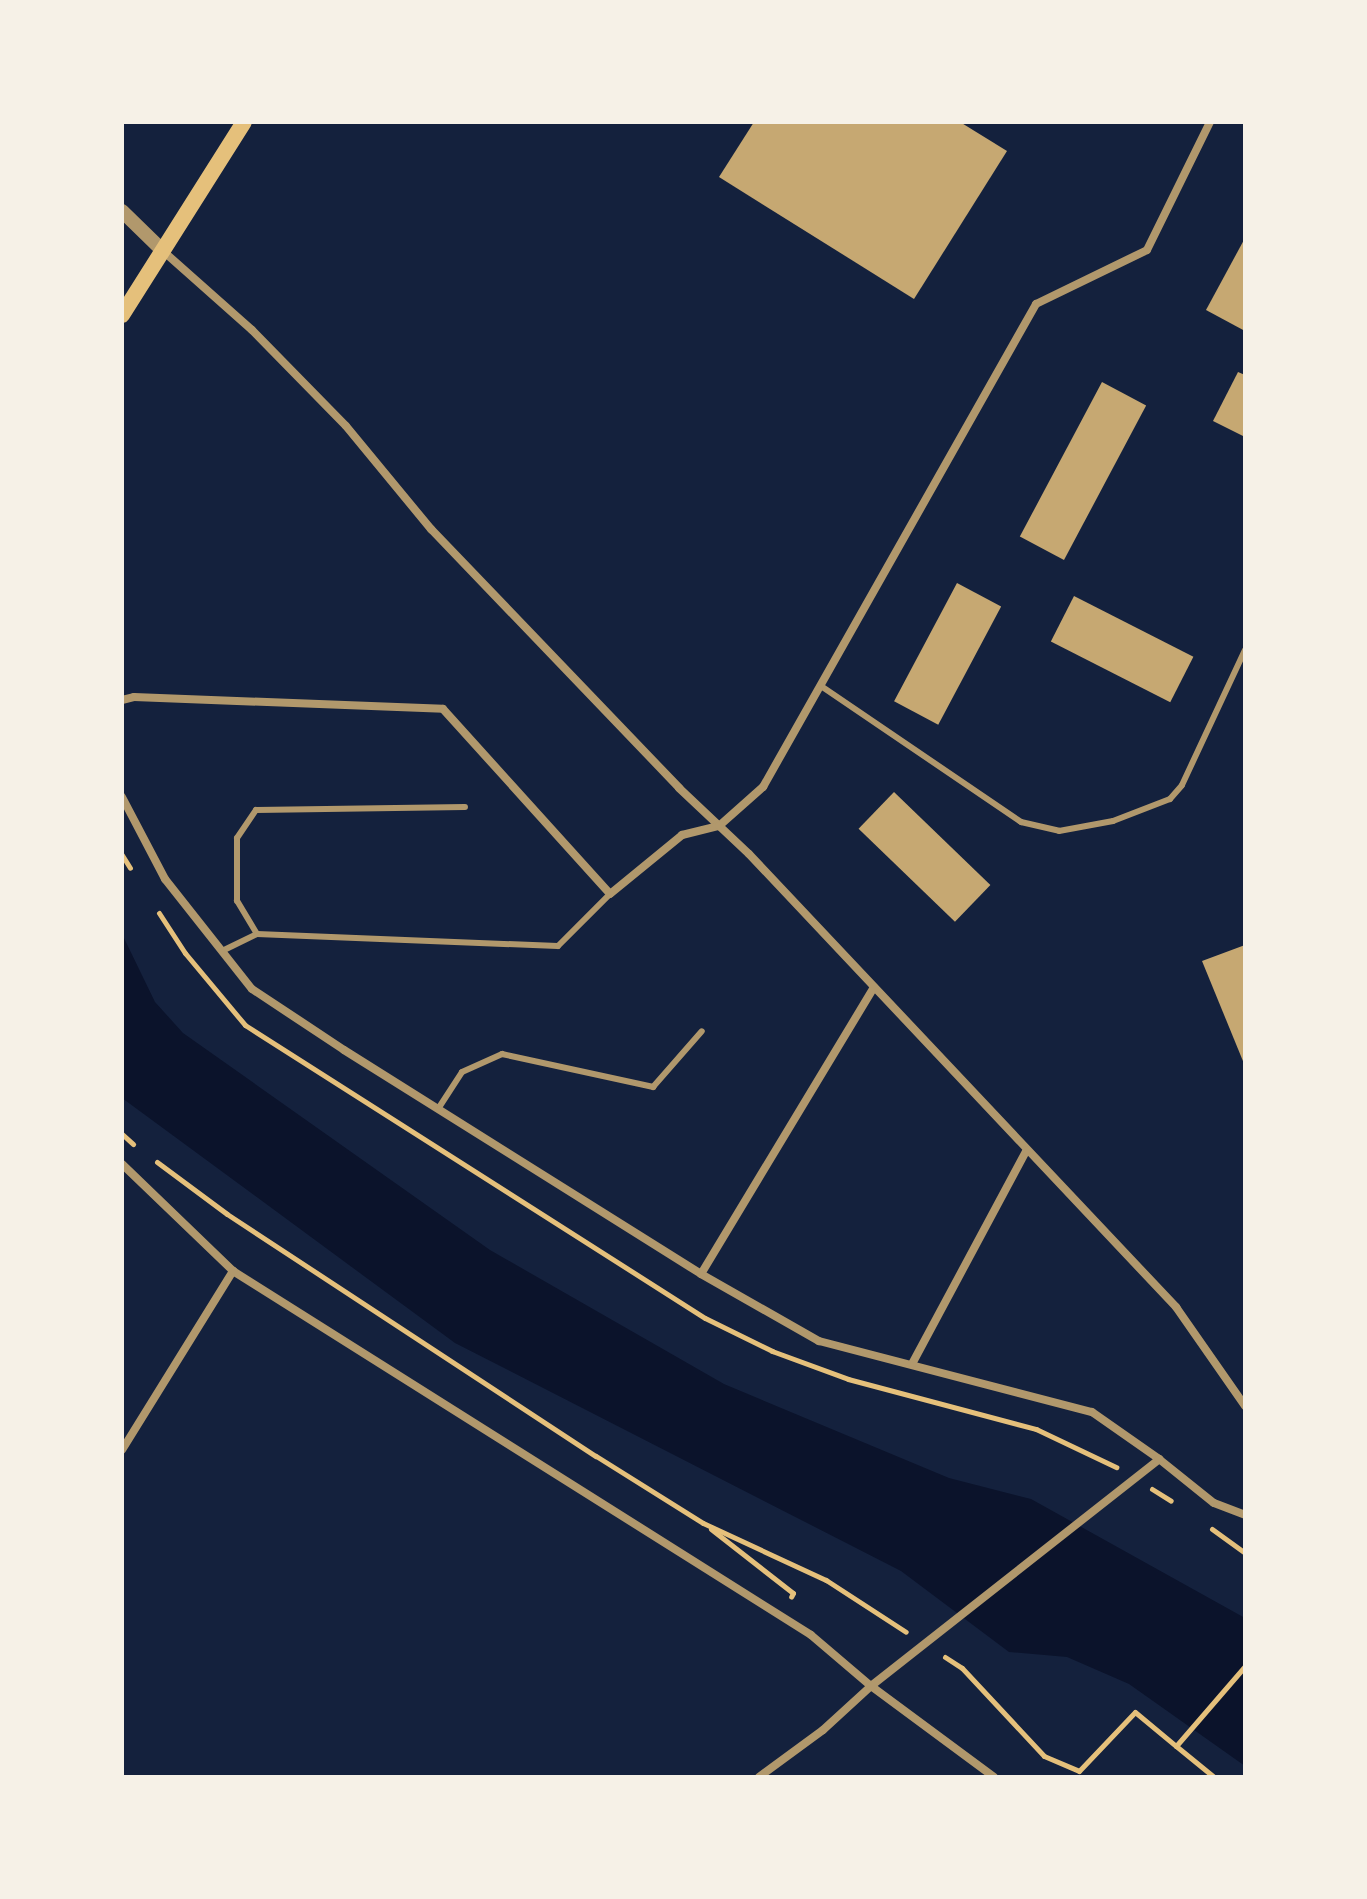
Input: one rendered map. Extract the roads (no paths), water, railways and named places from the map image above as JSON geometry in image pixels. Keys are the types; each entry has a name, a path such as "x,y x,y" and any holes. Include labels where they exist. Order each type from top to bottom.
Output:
{"main road":[{"path":"122,315 244,122"}],"street":[{"path":"122,700 134,697 443,709 610,894 682,835 719,826 763,787 1036,304 1147,250 1210,122"},
{"path":"122,211 252,330 346,426 431,529 874,987 1176,1307 1245,1406"},
{"path":"122,797 165,879 252,989 438,1109 701,1274 819,1341 1092,1412 1214,1503 1245,1515"},
{"path":"701,1274 874,987"},
{"path":"912,1364 1026,1151"},
{"path":"122,1164 233,1271 811,1635 871,1686 994,1777"},
{"path":"122,1450 233,1271"},
{"path":"759,1777 823,1730 871,1686 1159,1459"}],"lane":[{"path":"821,686 1021,822 1059,831 1113,821 1170,799 1182,785 1245,650"},
{"path":"257,934 237,901 237,838 256,810 465,807"},
{"path":"222,951 257,934 558,946 610,894"},
{"path":"438,1109 462,1072 502,1054 653,1087 702,1031"}],"water":[{"path":"122,934 155,1002 183,1033 490,1250 724,1384 949,1478 1031,1499 1245,1618 1245,1766 1129,1684 1067,1657 1009,1652 901,1571 455,1343 122,1098"}]}
